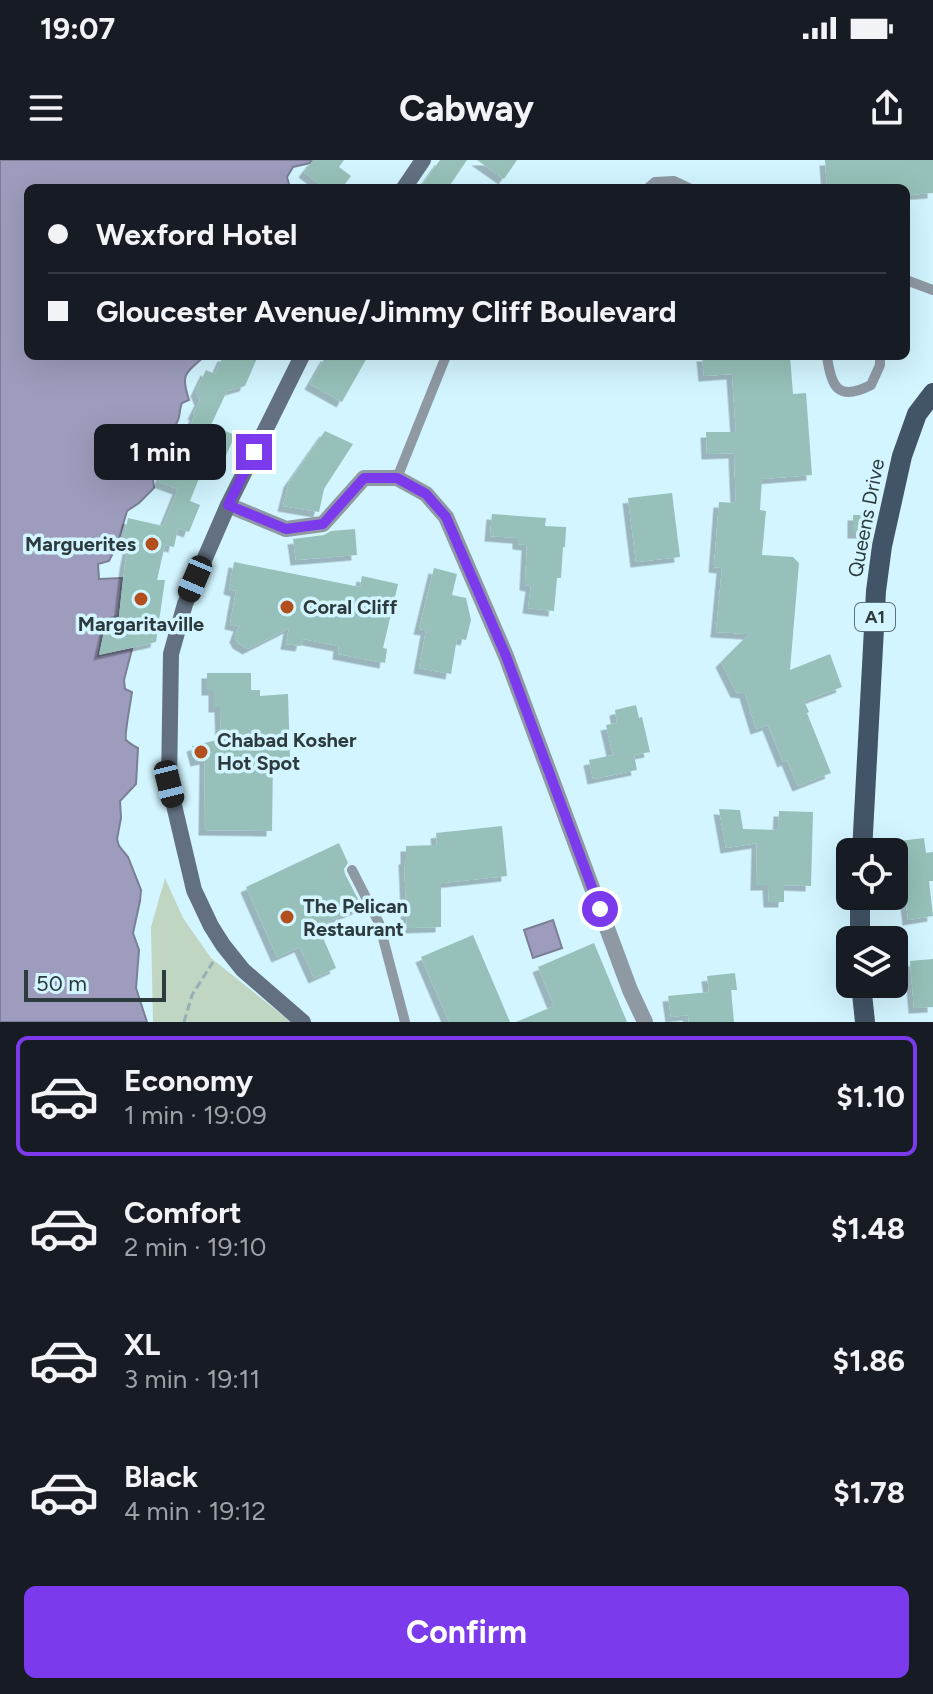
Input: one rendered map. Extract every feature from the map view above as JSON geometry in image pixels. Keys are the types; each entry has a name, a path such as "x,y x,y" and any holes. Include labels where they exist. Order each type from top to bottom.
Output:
{"main road":[{"path":"407,184 423,160"},
{"path":"300,360 228,505 185,604 171,654 169,784 194,890 223,945 243,970 303,1022"},
{"name":"Queens Drive","path":"863,838 876,591 882,546 902,456 917,414 933,393"},
{"path":"862,998 865,1022"}],"street":[{"path":"228,505 286,529 323,524 364,478 397,478 426,494 446,517 506,656 624,975 645,1022"}],"lane":[{"path":"653,184 674,181 680,184"},
{"path":"910,281 933,290"},
{"path":"397,478 444,360"},
{"path":"828,360 830,377 839,390 850,393 871,385 880,360"},
{"path":"352,870 379,923 405,1022"}],"path":[{"path":"184,1022 192,995 223,945"}],"green space":[{"path":"165,878 183,918 211,958 291,1022 153,1022 151,927"}],"water":[{"path":"0,160 312,160 293,167 287,177 289,184 24,184 24,360 200,360 186,374 189,400 181,405 178,421 169,439 169,448 155,452 151,459 156,470 154,488 127,511 109,561 98,564 99,579 122,578 118,616 105,619 98,656 132,649 124,680 125,689 132,692 126,740 138,748 136,784 120,801 117,839 141,890 133,933 139,950 136,988 147,1022 0,1022"},
{"path":"553,920 562,948 533,958 524,930"}],"building":[{"path":"313,160 344,160 339,167 351,176 345,184 320,184 304,172"},
{"path":"440,160 467,160 451,184 423,184"},
{"path":"477,160 517,160 504,179"},
{"path":"825,160 933,160 933,193 910,195 910,184 827,184"},
{"path":"221,360 256,360 245,386 227,391 211,425 235,435 222,465 207,458 190,501 200,505 189,532 178,528 174,547 165,545 157,580 165,580 156,642 99,655 107,620 119,617 129,544 123,542 128,518 163,526 178,489 159,482 172,449 179,452 195,415 200,400 196,391 206,370 215,374"},
{"path":"324,360 366,360 342,402 310,384"},
{"path":"702,360 790,360 793,394 806,393 812,475 762,479 760,510 766,511 762,555 793,557 799,563 790,670 830,654 842,687 804,701 831,773 798,786 787,760 783,762 768,725 756,729 745,693 736,692 721,662 749,634 716,632 722,568 714,567 719,502 736,503 734,453 707,454 706,432 736,432 732,374 704,376"},
{"path":"325,431 353,444 324,489 319,512 283,506 289,482"},
{"path":"672,493 680,557 636,562 628,498"},
{"path":"492,514 546,518 545,526 566,527 554,611 528,608 531,586 525,585 527,545 518,544 518,538 490,536"},
{"path":"853,515 868,515 868,533 853,533"},
{"path":"355,529 357,555 296,560 293,539"},
{"name":"Coral Cliff","path":"234,562 360,587 362,576 398,584 383,648 387,649 385,663 338,654 339,646 303,639 301,646 286,644 289,628 248,649 238,643 235,637 239,626 230,624 236,591 229,589"},
{"path":"434,568 457,574 452,595 466,598 471,620 466,640 457,638 451,674 419,668 426,630 419,629"},
{"path":"207,673 251,673 251,690 260,690 260,696 288,694 290,759 273,760 272,831 204,830 205,759 196,761 192,746 221,739 220,707 214,707 214,690 207,690"},
{"path":"636,705 650,752 634,755 637,770 593,779 589,760 613,755 606,725 617,723 615,710"},
{"path":"719,809 740,810 743,829 778,830 779,811 813,812 811,886 784,885 784,902 769,902 768,885 756,885 757,843 726,848"},
{"path":"502,826 507,876 441,883 441,927 407,928 406,846 437,845 436,833"},
{"path":"924,838 926,853 933,852 933,881 929,881 933,916 908,920 908,840"},
{"path":"339,843 348,863 345,874 362,907 318,926 336,968 314,978 300,947 277,957 246,887"},
{"path":"473,935 510,1022 449,1022 421,957"},
{"path":"594,943 627,1022 516,1022 554,1006 538,967"},
{"path":"933,959 933,1007 914,1008 910,961"},
{"path":"735,973 737,990 731,990 734,1022 689,1022 688,1015 671,1017 668,996 709,992 707,976"}],"place":[{"name":"Marguerites","path":"152,544"},
{"name":"Margaritaville","path":"141,599"},
{"name":"Coral Cliff","path":"287,607"},
{"name":"Chabad Kosher Hot Spot","path":"201,752"},
{"name":"The Pelican Restaurant","path":"287,917"}],"route":[{"path":"254,452 228,505 286,529 323,524 364,478 397,478 426,494 446,517 506,656 600,909"}]}
